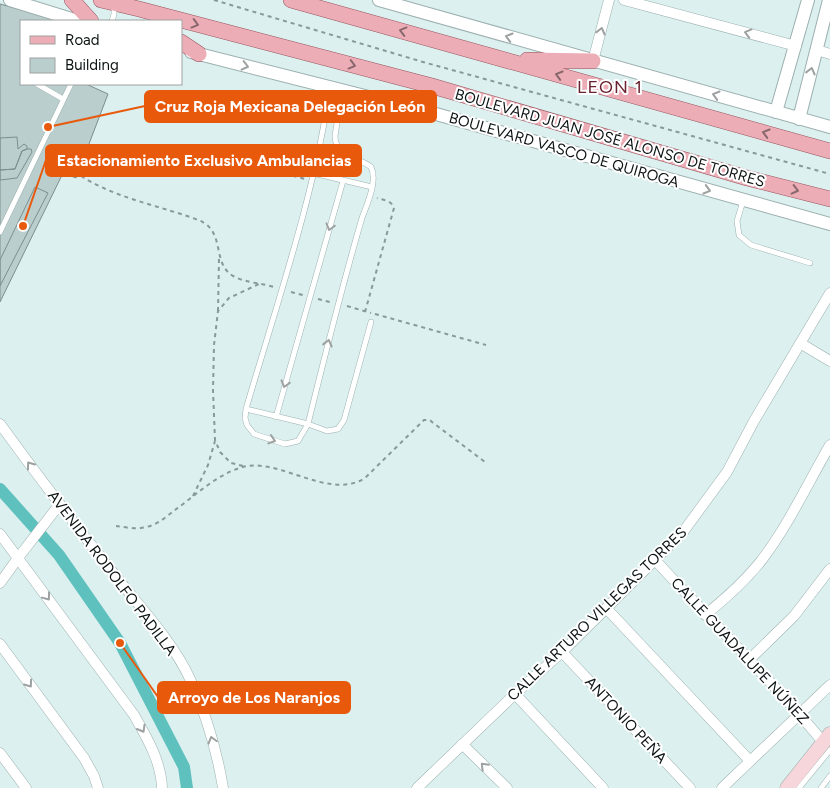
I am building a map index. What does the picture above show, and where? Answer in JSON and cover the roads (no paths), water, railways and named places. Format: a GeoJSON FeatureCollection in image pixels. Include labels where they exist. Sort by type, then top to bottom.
{"type":"FeatureCollection","features":[{"type":"Feature","properties":{"kind":"main road"},"geometry":{"type":"LineString","coordinates":[[72,0],[90,20]]}},
{"type":"Feature","properties":{"kind":"main road"},"geometry":{"type":"LineString","coordinates":[[292,0],[830,151]]}},
{"type":"Feature","properties":{"kind":"main road","name":"BOULEVARD JUAN JOSÉ ALONSO DE TORRES"},"geometry":{"type":"LineString","coordinates":[[110,1],[432,86],[747,178],[830,199]]}},
{"type":"Feature","properties":{"kind":"main road"},"geometry":{"type":"LineString","coordinates":[[139,8],[152,20]]}},
{"type":"Feature","properties":{"kind":"main road"},"geometry":{"type":"LineString","coordinates":[[182,43],[199,54]]}},
{"type":"Feature","properties":{"kind":"main road"},"geometry":{"type":"LineString","coordinates":[[506,60],[593,61]]}},
{"type":"Feature","properties":{"kind":"main road"},"geometry":{"type":"LineString","coordinates":[[788,788],[828,742]]}},
{"type":"Feature","properties":{"kind":"street"},"geometry":{"type":"LineString","coordinates":[[10,0],[75,20]]}},
{"type":"Feature","properties":{"kind":"street"},"geometry":{"type":"LineString","coordinates":[[379,0],[405,3],[593,61],[830,127]]}},
{"type":"Feature","properties":{"kind":"street"},"geometry":{"type":"LineString","coordinates":[[593,61],[609,0]]}},
{"type":"Feature","properties":{"kind":"street"},"geometry":{"type":"LineString","coordinates":[[624,0],[796,46]]}},
{"type":"Feature","properties":{"kind":"street"},"geometry":{"type":"LineString","coordinates":[[776,112],[808,0]]}},
{"type":"Feature","properties":{"kind":"street"},"geometry":{"type":"LineString","coordinates":[[799,119],[829,0]]}},
{"type":"Feature","properties":{"kind":"street","name":"BOULEVARD VASCO DE QUIROGA"},"geometry":{"type":"LineString","coordinates":[[182,50],[446,117],[830,224]]}},
{"type":"Feature","properties":{"kind":"street"},"geometry":{"type":"LineString","coordinates":[[817,50],[830,54]]}},
{"type":"Feature","properties":{"kind":"street","name":"CALLE ARTURO VILLEGAS TORRES"},"geometry":{"type":"LineString","coordinates":[[417,788],[607,609],[683,532],[727,472],[754,421],[830,293]]}},
{"type":"Feature","properties":{"kind":"street"},"geometry":{"type":"LineString","coordinates":[[800,343],[830,361]]}},
{"type":"Feature","properties":{"kind":"street","name":"AVENIDA RODOLFO PADILLA"},"geometry":{"type":"LineString","coordinates":[[0,424],[59,505],[160,633],[189,678],[201,706],[212,740],[222,788]]}},
{"type":"Feature","properties":{"kind":"street"},"geometry":{"type":"LineString","coordinates":[[705,615],[748,576],[774,542],[830,445]]}},
{"type":"Feature","properties":{"kind":"street"},"geometry":{"type":"LineString","coordinates":[[0,583],[59,505]]}},
{"type":"Feature","properties":{"kind":"street"},"geometry":{"type":"LineString","coordinates":[[0,534],[134,715],[151,744],[159,768],[162,788]]}},
{"type":"Feature","properties":{"kind":"street","name":"CALLE GUADALUPE NÚÑEZ"},"geometry":{"type":"LineString","coordinates":[[655,560],[705,615],[828,742]]}},
{"type":"Feature","properties":{"kind":"street"},"geometry":{"type":"LineString","coordinates":[[749,660],[794,616],[830,569]]}},
{"type":"Feature","properties":{"kind":"street"},"geometry":{"type":"LineString","coordinates":[[607,609],[750,761]]}},
{"type":"Feature","properties":{"kind":"street"},"geometry":{"type":"LineString","coordinates":[[0,644],[84,758],[98,788]]}},
{"type":"Feature","properties":{"kind":"street","name":"ANTONIO PEÑA"},"geometry":{"type":"LineString","coordinates":[[562,652],[690,788]]}},
{"type":"Feature","properties":{"kind":"street"},"geometry":{"type":"LineString","coordinates":[[722,788],[830,685]]}},
{"type":"Feature","properties":{"kind":"street"},"geometry":{"type":"LineString","coordinates":[[515,694],[603,788]]}},
{"type":"Feature","properties":{"kind":"street"},"geometry":{"type":"LineString","coordinates":[[462,744],[506,788]]}},
{"type":"Feature","properties":{"kind":"street"},"geometry":{"type":"LineString","coordinates":[[0,753],[26,788]]}},
{"type":"Feature","properties":{"kind":"lane"},"geometry":{"type":"LineString","coordinates":[[110,1],[114,14],[112,20]]}},
{"type":"Feature","properties":{"kind":"lane"},"geometry":{"type":"LineString","coordinates":[[0,232],[71,85]]}},
{"type":"Feature","properties":{"kind":"lane"},"geometry":{"type":"LineString","coordinates":[[43,86],[63,99]]}},
{"type":"Feature","properties":{"kind":"lane"},"geometry":{"type":"LineString","coordinates":[[336,89],[335,141],[338,148],[353,159],[371,167],[374,172],[372,187],[346,272],[308,424],[298,441],[285,444],[254,434],[250,430],[245,418],[246,409],[304,214],[336,89]]}},
{"type":"Feature","properties":{"kind":"lane"},"geometry":{"type":"LineString","coordinates":[[316,164],[329,160],[353,159]]}},
{"type":"Feature","properties":{"kind":"lane"},"geometry":{"type":"LineString","coordinates":[[313,173],[372,187]]}},
{"type":"Feature","properties":{"kind":"lane"},"geometry":{"type":"LineString","coordinates":[[276,418],[343,180]]}},
{"type":"Feature","properties":{"kind":"lane"},"geometry":{"type":"LineString","coordinates":[[743,200],[737,222],[739,235],[751,245],[810,263]]}},
{"type":"Feature","properties":{"kind":"lane"},"geometry":{"type":"LineString","coordinates":[[246,409],[276,418],[308,424],[327,431],[338,429],[344,420],[371,322]]}},
{"type":"Feature","properties":{"kind":"lane"},"geometry":{"type":"LineString","coordinates":[[799,788],[828,742]]}},
{"type":"Feature","properties":{"kind":"lane"},"geometry":{"type":"LineString","coordinates":[[821,788],[830,776]]}},
{"type":"Feature","properties":{"kind":"waterway"},"geometry":{"type":"LineString","coordinates":[[0,489],[59,555],[120,643],[184,767],[187,788]]}},
{"type":"Feature","properties":{"kind":"place","name":"Cruz Roja Mexicana Delegación León"},"geometry":{"type":"Point","coordinates":[48,127]}},
{"type":"Feature","properties":{"kind":"place","name":"Estacionamiento Exclusivo Ambulancias"},"geometry":{"type":"Point","coordinates":[23,226]}},
{"type":"Feature","properties":{"kind":"place","name":"Arroyo de Los Naranjos"},"geometry":{"type":"Point","coordinates":[120,643]}},
{"type":"Feature","properties":{"kind":"district","name":"LEON 1"},"geometry":{"type":"Point","coordinates":[610,87]}}]}
